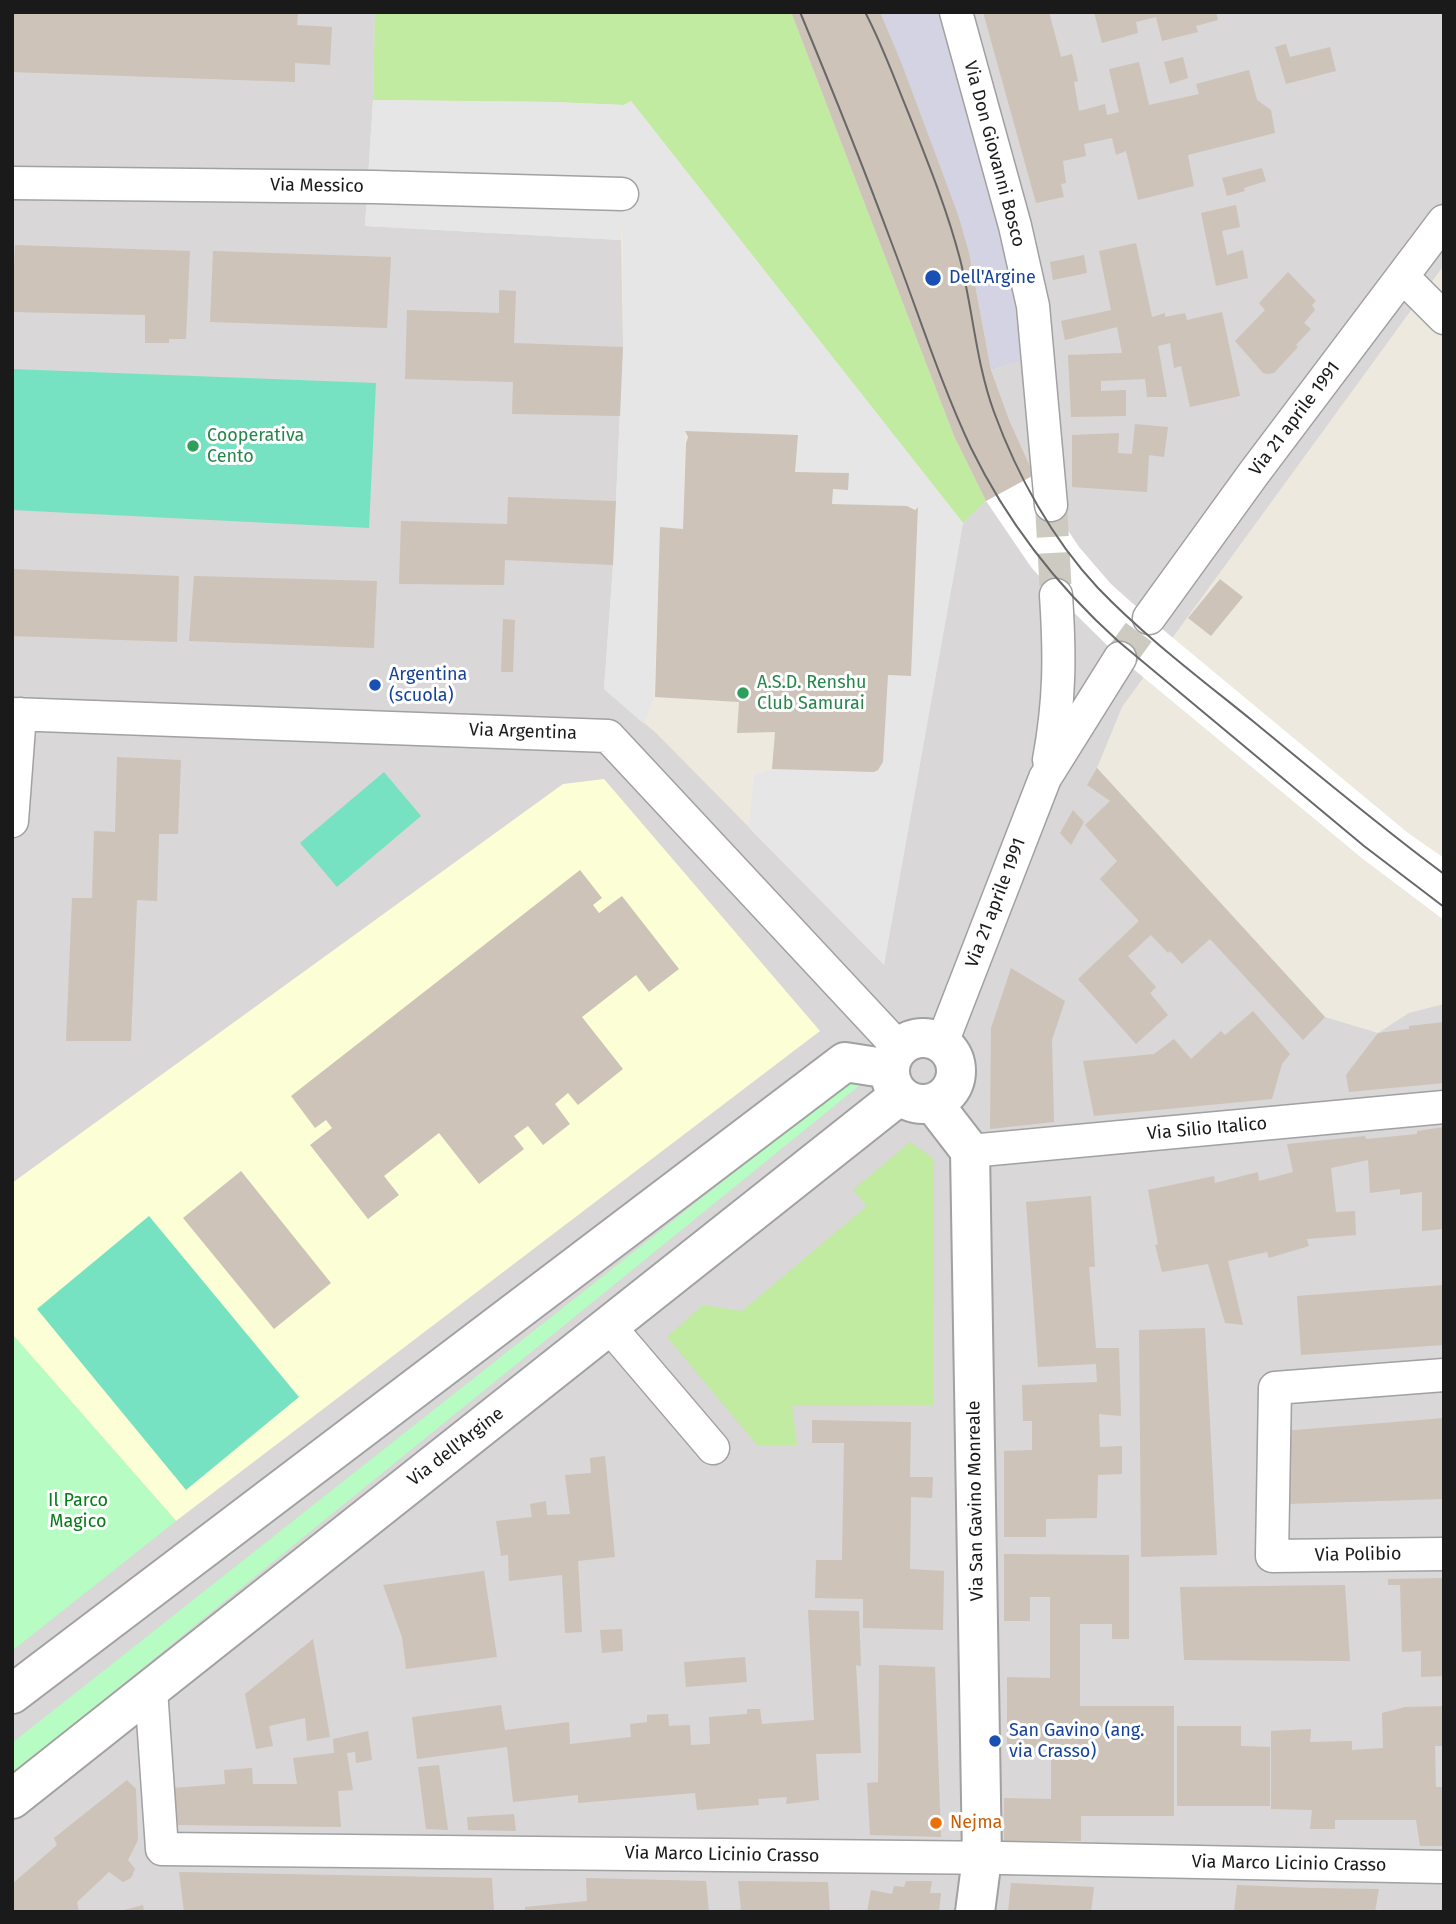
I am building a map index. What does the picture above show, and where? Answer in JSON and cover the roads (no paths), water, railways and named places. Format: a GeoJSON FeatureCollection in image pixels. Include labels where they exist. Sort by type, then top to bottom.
{"type":"FeatureCollection","features":[{"type":"Feature","properties":{"kind":"street","name":"Via Don Giovanni Bosco"},"geometry":{"type":"LineString","coordinates":[[956,12],[1009,202],[1033,306],[1051,505]]}},
{"type":"Feature","properties":{"kind":"street","name":"Via Messico"},"geometry":{"type":"LineString","coordinates":[[12,183],[374,187],[622,194]]}},
{"type":"Feature","properties":{"kind":"street","name":"Via 21 aprile 1991"},"geometry":{"type":"LineString","coordinates":[[1149,618],[1254,473],[1444,221]]}},
{"type":"Feature","properties":{"kind":"street"},"geometry":{"type":"LineString","coordinates":[[1403,277],[1444,318]]}},
{"type":"Feature","properties":{"kind":"street"},"geometry":{"type":"LineString","coordinates":[[1045,778],[1056,719],[1060,665],[1056,595]]}},
{"type":"Feature","properties":{"kind":"street","name":"Via 21 aprile 1991"},"geometry":{"type":"LineString","coordinates":[[942,1043],[1045,778],[1120,658]]}},
{"type":"Feature","properties":{"kind":"street"},"geometry":{"type":"LineString","coordinates":[[12,821],[16,714]]}},
{"type":"Feature","properties":{"kind":"street","name":"Via Argentina"},"geometry":{"type":"LineString","coordinates":[[16,714],[608,736],[905,1079]]}},
{"type":"Feature","properties":{"kind":"street"},"geometry":{"type":"LineString","coordinates":[[12,1694],[845,1062],[905,1079],[946,1096],[957,1075],[951,1053],[942,1043],[920,1038],[908,1041],[905,1079],[970,1151]]}},
{"type":"Feature","properties":{"kind":"street","name":"Via dell'Argine"},"geometry":{"type":"LineString","coordinates":[[12,1799],[609,1326],[905,1079]]}},
{"type":"Feature","properties":{"kind":"street","name":"Via Silio Italico"},"geometry":{"type":"LineString","coordinates":[[970,1151],[1444,1107]]}},
{"type":"Feature","properties":{"kind":"street","name":"Via San Gavino Monreale"},"geometry":{"type":"LineString","coordinates":[[970,1151],[982,1858],[975,1912]]}},
{"type":"Feature","properties":{"kind":"street"},"geometry":{"type":"LineString","coordinates":[[609,1326],[713,1448]]}},
{"type":"Feature","properties":{"kind":"street","name":"Via Polibio"},"geometry":{"type":"LineString","coordinates":[[1444,1376],[1275,1388],[1272,1556],[1444,1553]]}},
{"type":"Feature","properties":{"kind":"street","name":"Via Marco Licinio Crasso"},"geometry":{"type":"LineString","coordinates":[[151,1689],[162,1849],[982,1858],[1444,1867]]}},
{"type":"Feature","properties":{"kind":"tunnel"},"geometry":{"type":"LineString","coordinates":[[1051,505],[1056,595]]}},
{"type":"Feature","properties":{"kind":"tunnel"},"geometry":{"type":"LineString","coordinates":[[1120,658],[1149,618]]}},
{"type":"Feature","properties":{"kind":"tram line"},"geometry":{"type":"LineString","coordinates":[[800,12],[870,186],[960,423],[985,475],[1017,527],[1074,598],[1118,641],[1364,846],[1444,907]]}},
{"type":"Feature","properties":{"kind":"tram line"},"geometry":{"type":"LineString","coordinates":[[865,12],[893,74],[949,222],[960,259],[983,375],[994,412],[1013,459],[1051,527],[1098,588],[1154,641],[1444,874]]}},
{"type":"Feature","properties":{"kind":"place","name":"Dell'Argine"},"geometry":{"type":"Point","coordinates":[933,278]}},
{"type":"Feature","properties":{"kind":"place","name":"Cooperativa Cento"},"geometry":{"type":"Point","coordinates":[193,446]}},
{"type":"Feature","properties":{"kind":"place","name":"Argentina (scuola)"},"geometry":{"type":"Point","coordinates":[375,685]}},
{"type":"Feature","properties":{"kind":"place","name":"A.S.D. Renshu Club Samurai"},"geometry":{"type":"Point","coordinates":[743,693]}},
{"type":"Feature","properties":{"kind":"place","name":"San Gavino (ang. via Crasso)"},"geometry":{"type":"Point","coordinates":[995,1741]}},
{"type":"Feature","properties":{"kind":"place","name":"Nejma"},"geometry":{"type":"Point","coordinates":[936,1823]}},
{"type":"Feature","properties":{"kind":"park label","name":"Il Parco Magico"},"geometry":{"type":"Point","coordinates":[78,1511]}}]}
